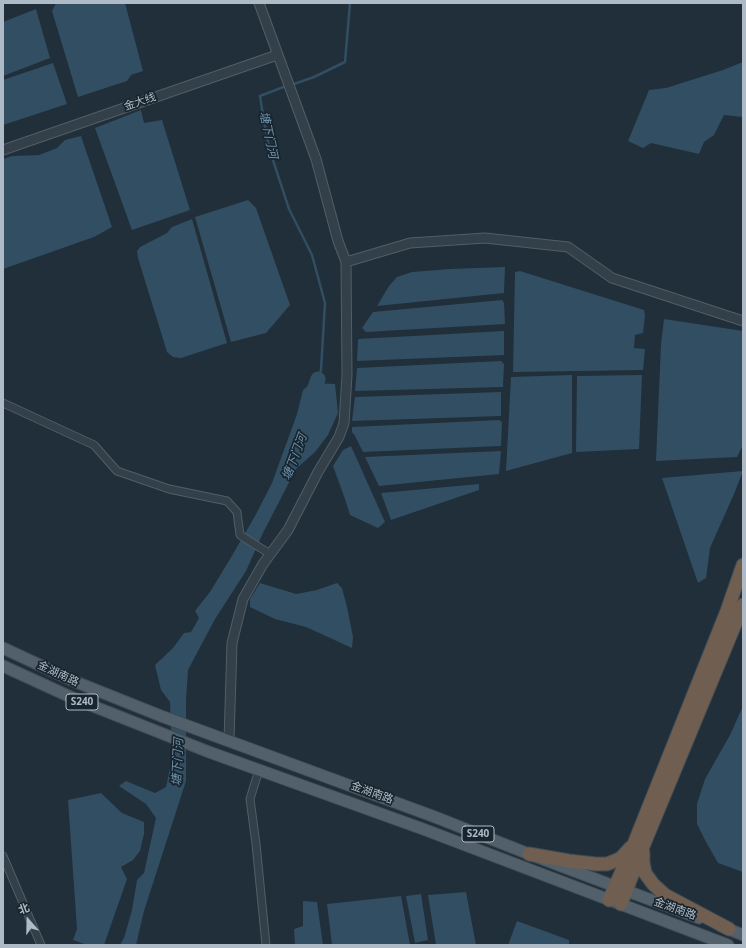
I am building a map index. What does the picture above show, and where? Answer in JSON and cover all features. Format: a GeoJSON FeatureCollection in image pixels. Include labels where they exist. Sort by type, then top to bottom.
{"type":"FeatureCollection","features":[{"type":"Feature","properties":{"kind":"highway"},"geometry":{"type":"LineString","coordinates":[[529,854],[584,863],[607,864],[621,858],[639,844],[743,565]]}},
{"type":"Feature","properties":{"kind":"highway"},"geometry":{"type":"LineString","coordinates":[[615,902],[743,605]]}},
{"type":"Feature","properties":{"kind":"highway"},"geometry":{"type":"LineString","coordinates":[[639,844],[643,855],[643,867],[645,873],[653,884],[665,895],[729,929]]}},
{"type":"Feature","properties":{"kind":"main road","name":"金湖南路"},"geometry":{"type":"LineString","coordinates":[[3,648],[76,682],[162,716],[435,816],[529,854],[743,935]]}},
{"type":"Feature","properties":{"kind":"main road","name":"金湖南路"},"geometry":{"type":"LineString","coordinates":[[3,666],[75,699],[209,752],[424,829],[728,945]]}},
{"type":"Feature","properties":{"kind":"street"},"geometry":{"type":"LineString","coordinates":[[229,740],[232,643],[243,599],[263,564],[288,530],[318,472],[339,437],[344,423],[347,375],[346,262],[338,240],[316,159],[259,3]]}},
{"type":"Feature","properties":{"kind":"street","name":"金大线"},"geometry":{"type":"LineString","coordinates":[[3,150],[277,55]]}},
{"type":"Feature","properties":{"kind":"street"},"geometry":{"type":"LineString","coordinates":[[346,262],[410,243],[485,238],[568,247],[612,278],[743,321]]}},
{"type":"Feature","properties":{"kind":"street"},"geometry":{"type":"LineString","coordinates":[[3,403],[94,445],[117,470],[169,489],[227,501],[236,512],[240,535],[270,554]]}},
{"type":"Feature","properties":{"kind":"street"},"geometry":{"type":"LineString","coordinates":[[259,770],[250,799],[266,945]]}},
{"type":"Feature","properties":{"kind":"street"},"geometry":{"type":"LineString","coordinates":[[3,856],[41,945]]}},
{"type":"Feature","properties":{"kind":"water"},"geometry":{"type":"Polygon","coordinates":[[[56,3],[125,3],[143,71],[131,75],[127,81],[78,97],[52,11],[56,3]]]}},
{"type":"Feature","properties":{"kind":"water"},"geometry":{"type":"Polygon","coordinates":[[[36,9],[50,58],[3,76],[3,22],[36,9]]]}},
{"type":"Feature","properties":{"kind":"water"},"geometry":{"type":"Polygon","coordinates":[[[743,62],[743,117],[724,115],[714,135],[704,142],[699,154],[651,143],[643,148],[628,141],[649,90],[666,88],[743,62]]]}},
{"type":"Feature","properties":{"kind":"water"},"geometry":{"type":"Polygon","coordinates":[[[53,63],[67,104],[3,125],[3,80],[53,63]]]}},
{"type":"Feature","properties":{"kind":"water"},"geometry":{"type":"Polygon","coordinates":[[[141,110],[144,123],[162,120],[190,210],[132,230],[95,128],[141,110]]]}},
{"type":"Feature","properties":{"kind":"water"},"geometry":{"type":"Polygon","coordinates":[[[81,136],[112,227],[94,237],[3,269],[3,159],[12,156],[39,155],[57,148],[65,140],[81,136]]]}},
{"type":"Feature","properties":{"kind":"water"},"geometry":{"type":"Polygon","coordinates":[[[248,200],[256,208],[290,305],[266,333],[231,342],[195,217],[248,200]]]}},
{"type":"Feature","properties":{"kind":"water"},"geometry":{"type":"Polygon","coordinates":[[[192,219],[227,343],[181,358],[173,357],[167,352],[137,251],[140,247],[167,233],[172,227],[192,219]]]}},
{"type":"Feature","properties":{"kind":"water"},"geometry":{"type":"Polygon","coordinates":[[[505,267],[504,293],[377,306],[389,286],[397,277],[412,272],[505,267]]]}},
{"type":"Feature","properties":{"kind":"water"},"geometry":{"type":"Polygon","coordinates":[[[520,271],[644,310],[645,315],[643,333],[635,335],[634,348],[645,349],[643,370],[513,372],[515,272],[520,271]]]}},
{"type":"Feature","properties":{"kind":"water"},"geometry":{"type":"Polygon","coordinates":[[[502,300],[504,303],[505,324],[366,332],[362,328],[373,312],[502,300]]]}},
{"type":"Feature","properties":{"kind":"water"},"geometry":{"type":"Polygon","coordinates":[[[664,319],[743,331],[743,445],[737,457],[656,461],[661,344],[664,319]]]}},
{"type":"Feature","properties":{"kind":"water"},"geometry":{"type":"Polygon","coordinates":[[[504,331],[504,355],[357,361],[358,339],[504,331]]]}},
{"type":"Feature","properties":{"kind":"water"},"geometry":{"type":"Polygon","coordinates":[[[501,361],[504,364],[503,387],[355,391],[357,368],[501,361]]]}},
{"type":"Feature","properties":{"kind":"water"},"geometry":{"type":"Polygon","coordinates":[[[572,375],[572,453],[506,471],[511,377],[572,375]]]}},
{"type":"Feature","properties":{"kind":"water"},"geometry":{"type":"Polygon","coordinates":[[[642,375],[639,449],[576,452],[577,376],[642,375]]]}},
{"type":"Feature","properties":{"kind":"water"},"geometry":{"type":"Polygon","coordinates":[[[311,383],[335,384],[338,413],[328,435],[315,452],[296,469],[263,533],[246,571],[215,619],[188,670],[186,700],[186,781],[144,911],[136,945],[120,945],[124,938],[132,910],[137,880],[144,873],[156,818],[146,804],[119,786],[126,781],[155,793],[166,787],[172,759],[170,702],[161,690],[155,665],[173,648],[184,633],[191,632],[199,618],[195,611],[210,592],[230,559],[272,483],[297,414],[303,390],[311,383]]]}},
{"type":"Feature","properties":{"kind":"water"},"geometry":{"type":"Polygon","coordinates":[[[501,392],[501,416],[352,421],[355,397],[501,392]]]}},
{"type":"Feature","properties":{"kind":"water"},"geometry":{"type":"Polygon","coordinates":[[[499,420],[502,422],[501,446],[363,452],[352,432],[352,427],[499,420]]]}},
{"type":"Feature","properties":{"kind":"water"},"geometry":{"type":"Polygon","coordinates":[[[351,446],[385,522],[378,528],[350,515],[333,466],[343,450],[351,446]]]}},
{"type":"Feature","properties":{"kind":"water"},"geometry":{"type":"Polygon","coordinates":[[[501,451],[499,474],[379,486],[365,457],[501,451]]]}},
{"type":"Feature","properties":{"kind":"water"},"geometry":{"type":"Polygon","coordinates":[[[743,471],[710,548],[706,578],[698,583],[662,478],[743,471]]]}},
{"type":"Feature","properties":{"kind":"water"},"geometry":{"type":"Polygon","coordinates":[[[479,484],[479,490],[391,520],[381,493],[479,484]]]}},
{"type":"Feature","properties":{"kind":"water"},"geometry":{"type":"Polygon","coordinates":[[[260,583],[296,594],[317,590],[337,583],[342,588],[347,607],[353,637],[352,648],[306,627],[275,619],[250,607],[250,599],[260,583]]]}},
{"type":"Feature","properties":{"kind":"water"},"geometry":{"type":"Polygon","coordinates":[[[743,706],[743,872],[718,863],[697,824],[697,804],[705,779],[730,735],[743,706]]]}},
{"type":"Feature","properties":{"kind":"water"},"geometry":{"type":"Polygon","coordinates":[[[101,793],[122,813],[144,822],[144,834],[140,851],[133,860],[121,867],[127,879],[104,945],[87,945],[73,940],[77,929],[68,800],[101,793]]]}},
{"type":"Feature","properties":{"kind":"water"},"geometry":{"type":"Polygon","coordinates":[[[466,892],[476,945],[436,945],[428,895],[466,892]]]}},
{"type":"Feature","properties":{"kind":"water"},"geometry":{"type":"Polygon","coordinates":[[[421,894],[428,940],[415,943],[406,896],[421,894]]]}},
{"type":"Feature","properties":{"kind":"water"},"geometry":{"type":"Polygon","coordinates":[[[401,896],[410,945],[332,945],[327,904],[401,896]]]}},
{"type":"Feature","properties":{"kind":"water"},"geometry":{"type":"Polygon","coordinates":[[[303,901],[317,902],[323,945],[295,945],[294,929],[303,926],[303,901]]]}},
{"type":"Feature","properties":{"kind":"water"},"geometry":{"type":"Polygon","coordinates":[[[517,921],[569,940],[569,945],[508,945],[517,921]]]}},
{"type":"Feature","properties":{"kind":"waterway","name":"塘下门河"},"geometry":{"type":"LineString","coordinates":[[291,85],[314,77],[345,62],[350,3]]}},
{"type":"Feature","properties":{"kind":"waterway","name":"塘下门河"},"geometry":{"type":"LineString","coordinates":[[286,86],[260,96],[269,148],[289,209],[312,255],[325,303],[321,370],[318,379]]}},
{"type":"Feature","properties":{"kind":"waterway","name":"塘下门河"},"geometry":{"type":"LineString","coordinates":[[310,402],[318,379]]}}]}
